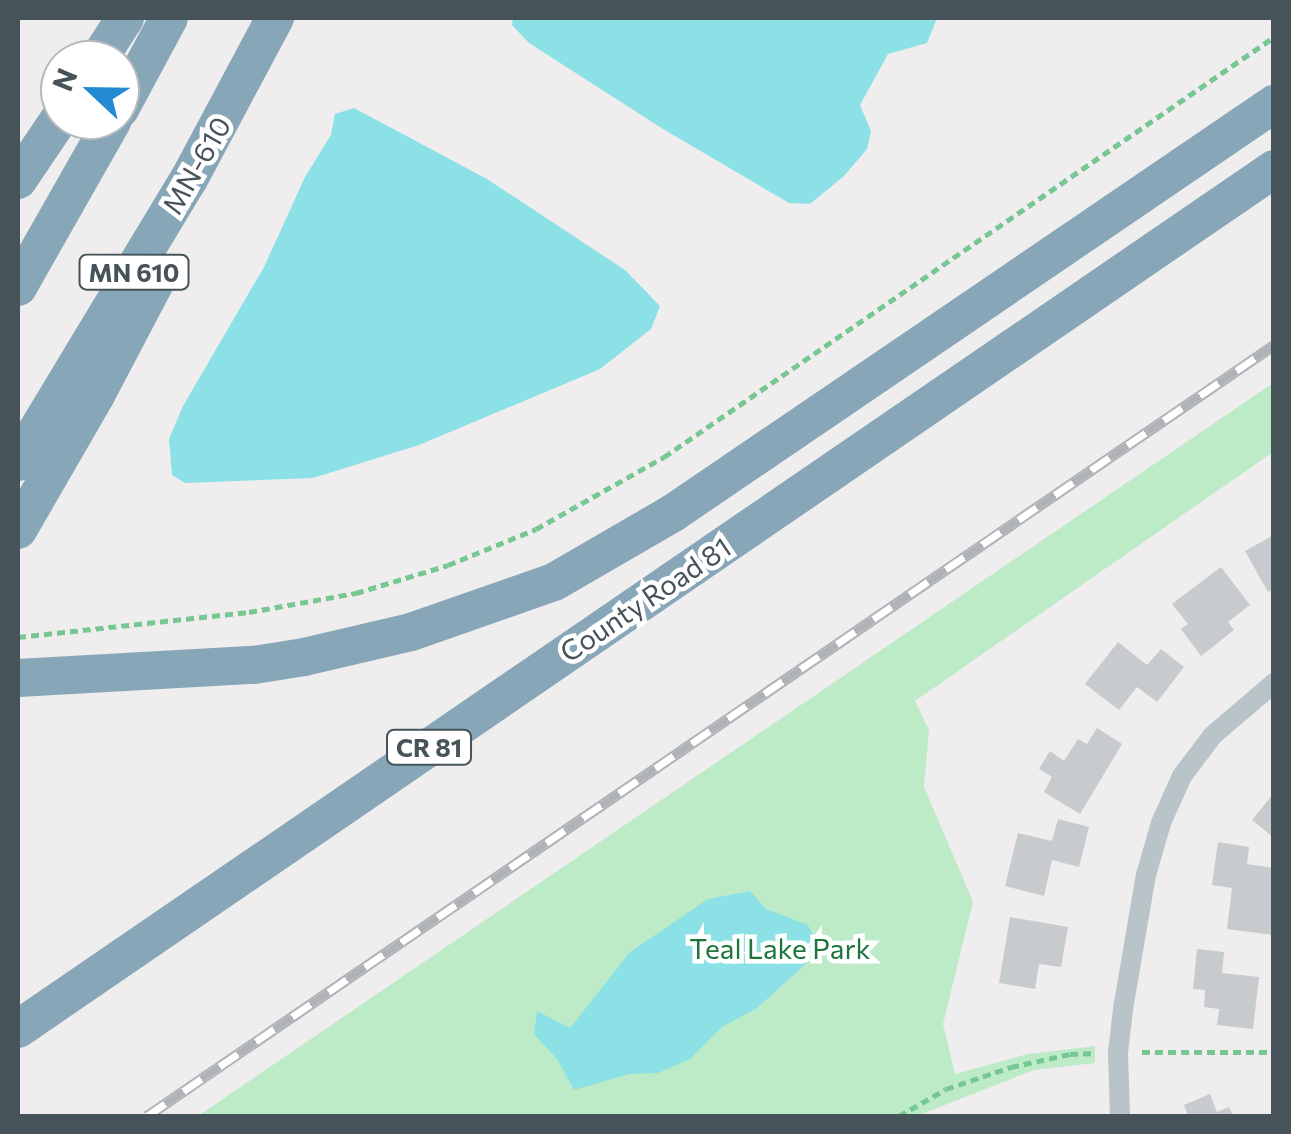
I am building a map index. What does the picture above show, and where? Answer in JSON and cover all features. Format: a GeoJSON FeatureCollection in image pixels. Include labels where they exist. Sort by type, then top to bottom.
{"type":"FeatureCollection","features":[{"type":"Feature","properties":{"kind":"highway"},"geometry":{"type":"LineString","coordinates":[[111,40],[125,18]]}},
{"type":"Feature","properties":{"kind":"highway"},"geometry":{"type":"LineString","coordinates":[[140,71],[169,18]]}},
{"type":"Feature","properties":{"kind":"highway","name":"MN-610"},"geometry":{"type":"LineString","coordinates":[[18,462],[244,78],[275,18]]}},
{"type":"Feature","properties":{"kind":"highway"},"geometry":{"type":"LineString","coordinates":[[18,530],[96,395],[202,192],[244,78]]}},
{"type":"Feature","properties":{"kind":"highway","name":"County Road 81"},"geometry":{"type":"LineString","coordinates":[[18,678],[254,665],[304,657],[411,632],[554,582],[673,513],[1274,104]]}},
{"type":"Feature","properties":{"kind":"highway"},"geometry":{"type":"LineString","coordinates":[[18,180],[45,140]]}},
{"type":"Feature","properties":{"kind":"highway","name":"MN 610"},"geometry":{"type":"LineString","coordinates":[[18,286],[102,140]]}},
{"type":"Feature","properties":{"kind":"highway","name":"County Road 81"},"geometry":{"type":"LineString","coordinates":[[18,1029],[1274,170]]}},
{"type":"Feature","properties":{"kind":"street"},"geometry":{"type":"LineString","coordinates":[[1120,1116],[1118,1053],[1122,1009],[1146,875],[1161,822],[1182,776],[1213,735],[1274,683]]}},
{"type":"Feature","properties":{"kind":"path"},"geometry":{"type":"LineString","coordinates":[[22,637],[249,612],[356,593],[448,565],[536,529],[664,457],[1274,37]]}},
{"type":"Feature","properties":{"kind":"path"},"geometry":{"type":"LineString","coordinates":[[1136,1052],[1274,1052]]}},
{"type":"Feature","properties":{"kind":"path"},"geometry":{"type":"LineString","coordinates":[[899,1116],[946,1089],[1011,1068],[1070,1054],[1095,1053]]}},
{"type":"Feature","properties":{"kind":"green space","name":"Teal Lake Park"},"geometry":{"type":"Polygon","coordinates":[[[1273,383],[1273,452],[915,701],[929,730],[924,787],[973,902],[943,1024],[955,1074],[1028,1054],[1095,1046],[1095,1063],[1034,1070],[917,1116],[198,1116],[1273,383]]]}},
{"type":"Feature","properties":{"kind":"water"},"geometry":{"type":"Polygon","coordinates":[[[513,18],[937,18],[927,43],[888,54],[860,105],[871,131],[867,149],[844,176],[810,204],[789,203],[663,129],[529,43],[512,25],[513,18]]]}},
{"type":"Feature","properties":{"kind":"water"},"geometry":{"type":"Polygon","coordinates":[[[354,108],[487,179],[625,270],[660,306],[651,329],[600,369],[419,445],[313,478],[185,483],[172,475],[169,439],[183,406],[264,267],[305,177],[331,135],[335,114],[354,108]]]}},
{"type":"Feature","properties":{"kind":"water"},"geometry":{"type":"Polygon","coordinates":[[[750,891],[766,909],[808,925],[814,937],[808,962],[757,1008],[722,1027],[690,1059],[658,1073],[629,1074],[574,1090],[557,1059],[534,1034],[537,1011],[570,1028],[630,952],[708,899],[750,891]]]}},
{"type":"Feature","properties":{"kind":"building"},"geometry":{"type":"Polygon","coordinates":[[[1274,535],[1274,589],[1268,592],[1245,551],[1274,535]]]}},
{"type":"Feature","properties":{"kind":"building"},"geometry":{"type":"Polygon","coordinates":[[[1221,567],[1250,605],[1228,622],[1234,630],[1201,656],[1181,629],[1188,624],[1172,604],[1221,567]]]}},
{"type":"Feature","properties":{"kind":"building"},"geometry":{"type":"Polygon","coordinates":[[[1118,642],[1147,665],[1161,649],[1184,667],[1157,702],[1137,687],[1119,710],[1085,684],[1118,642]]]}},
{"type":"Feature","properties":{"kind":"building"},"geometry":{"type":"Polygon","coordinates":[[[1097,728],[1122,744],[1080,814],[1044,792],[1052,777],[1039,769],[1050,751],[1064,761],[1078,739],[1087,744],[1097,728]]]}},
{"type":"Feature","properties":{"kind":"building"},"geometry":{"type":"Polygon","coordinates":[[[1274,793],[1274,838],[1252,820],[1274,793]]]}},
{"type":"Feature","properties":{"kind":"building"},"geometry":{"type":"Polygon","coordinates":[[[1058,819],[1089,827],[1079,867],[1052,860],[1044,896],[1005,886],[1018,833],[1052,841],[1058,819]]]}},
{"type":"Feature","properties":{"kind":"building"},"geometry":{"type":"Polygon","coordinates":[[[1218,842],[1249,847],[1247,864],[1274,868],[1273,935],[1227,929],[1232,888],[1212,885],[1218,842]]]}},
{"type":"Feature","properties":{"kind":"building"},"geometry":{"type":"Polygon","coordinates":[[[1010,917],[1068,927],[1061,967],[1039,964],[1035,989],[999,983],[1010,917]]]}},
{"type":"Feature","properties":{"kind":"building"},"geometry":{"type":"Polygon","coordinates":[[[1197,949],[1224,952],[1222,973],[1259,977],[1253,1029],[1217,1025],[1219,1009],[1204,1007],[1205,990],[1193,989],[1197,949]]]}},
{"type":"Feature","properties":{"kind":"building"},"geometry":{"type":"Polygon","coordinates":[[[1210,1094],[1217,1112],[1229,1107],[1233,1116],[1188,1116],[1184,1105],[1210,1094]]]}},
{"type":"Feature","properties":{"kind":"railway"},"geometry":{"type":"LineString","coordinates":[[147,1116],[1274,345]]}}]}
